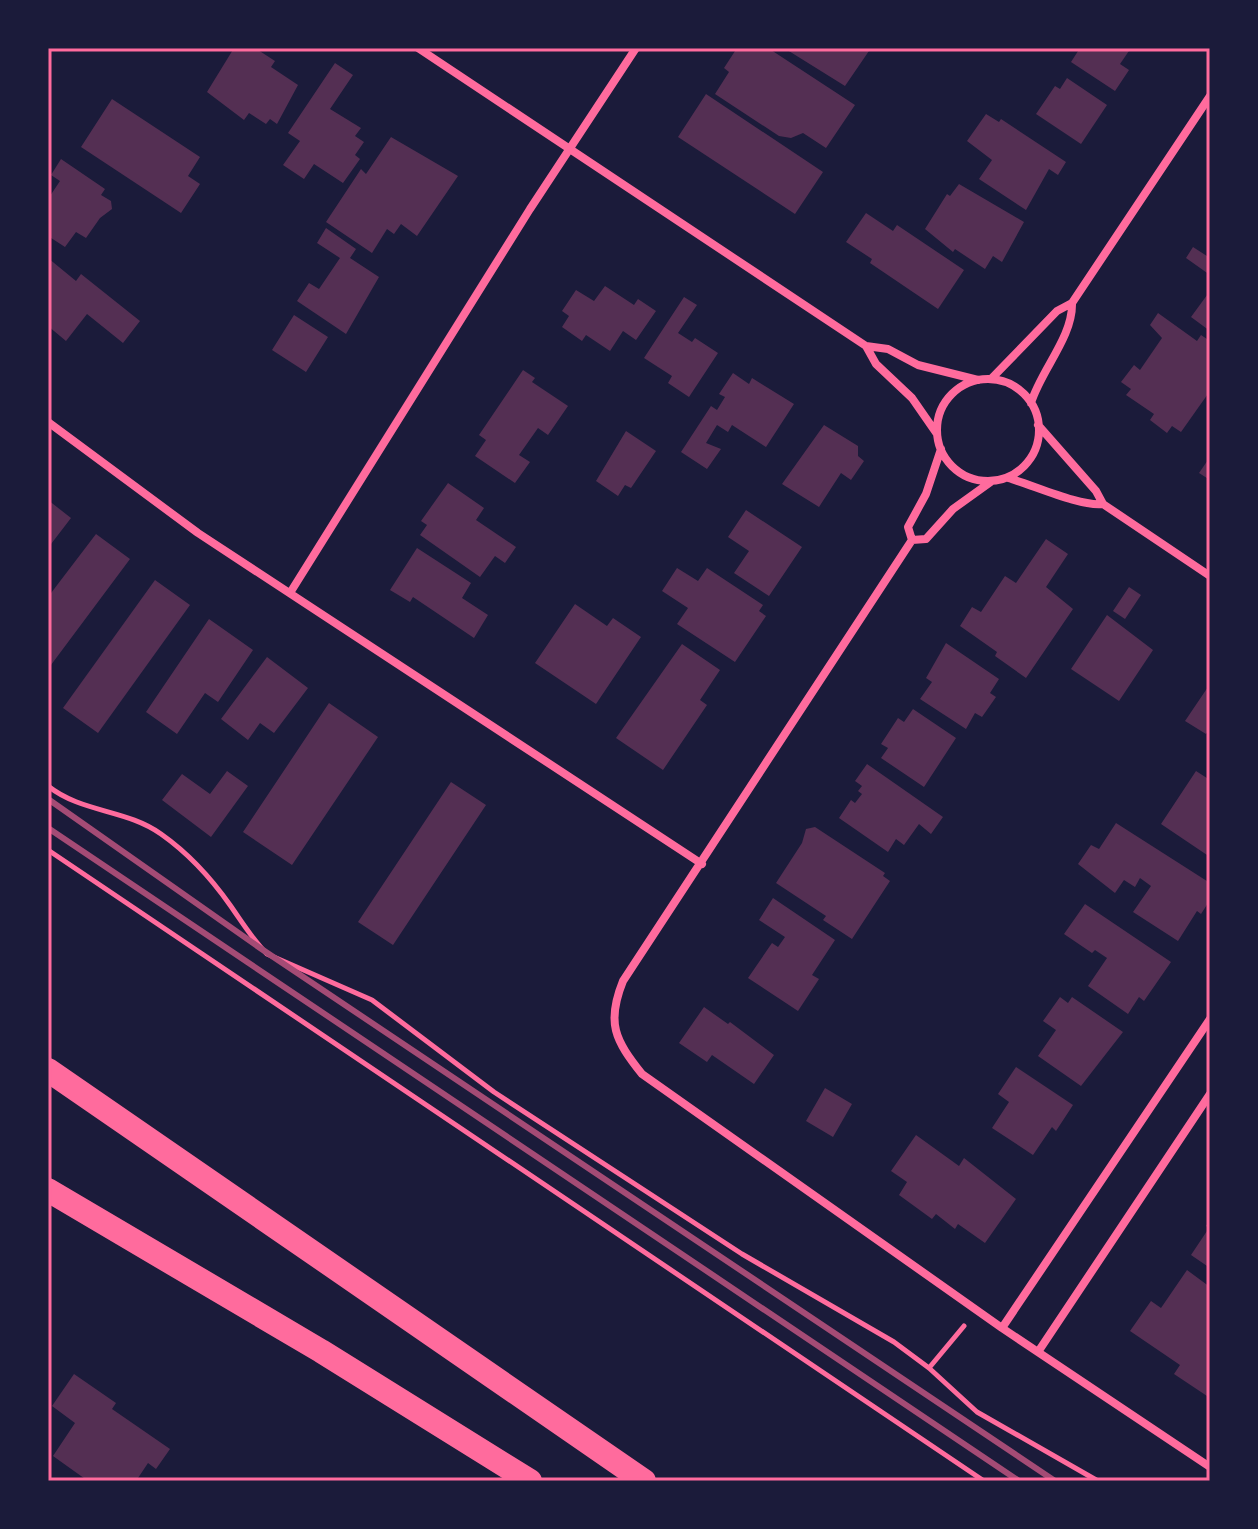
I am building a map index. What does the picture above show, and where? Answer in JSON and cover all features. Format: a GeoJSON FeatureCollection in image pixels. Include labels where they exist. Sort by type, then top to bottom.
{"type":"FeatureCollection","features":[{"type":"Feature","properties":{"kind":"highway"},"geometry":{"type":"LineString","coordinates":[[48,1070],[644,1481]]}},
{"type":"Feature","properties":{"kind":"highway"},"geometry":{"type":"LineString","coordinates":[[48,1190],[321,1351],[530,1481]]}},
{"type":"Feature","properties":{"kind":"street"},"geometry":{"type":"LineString","coordinates":[[418,48],[866,346],[888,349],[918,365],[978,380],[991,379],[1013,387],[1031,403],[1038,425],[1096,491],[1103,504],[1210,576]]}},
{"type":"Feature","properties":{"kind":"street"},"geometry":{"type":"LineString","coordinates":[[290,593],[569,149],[636,48]]}},
{"type":"Feature","properties":{"kind":"street"},"geometry":{"type":"LineString","coordinates":[[991,379],[1057,311],[1072,303],[1210,96]]}},
{"type":"Feature","properties":{"kind":"street"},"geometry":{"type":"LineString","coordinates":[[1031,403],[1038,381],[1072,320],[1072,303]]}},
{"type":"Feature","properties":{"kind":"street"},"geometry":{"type":"LineString","coordinates":[[866,346],[876,364],[912,398],[937,434],[941,449],[961,474],[976,480],[1008,478],[1050,490],[1087,506],[1103,504]]}},
{"type":"Feature","properties":{"kind":"street"},"geometry":{"type":"LineString","coordinates":[[937,434],[944,406],[952,394],[978,380]]}},
{"type":"Feature","properties":{"kind":"street"},"geometry":{"type":"LineString","coordinates":[[48,422],[163,508],[702,864]]}},
{"type":"Feature","properties":{"kind":"street"},"geometry":{"type":"LineString","coordinates":[[1008,478],[1028,462],[1035,450],[1038,425]]}},
{"type":"Feature","properties":{"kind":"street"},"geometry":{"type":"LineString","coordinates":[[912,540],[908,527],[926,494],[941,449]]}},
{"type":"Feature","properties":{"kind":"street"},"geometry":{"type":"LineString","coordinates":[[912,540],[926,539],[953,509],[992,481]]}},
{"type":"Feature","properties":{"kind":"street"},"geometry":{"type":"LineString","coordinates":[[912,540],[623,981],[613,1006],[614,1028],[625,1052],[642,1074],[1002,1328],[1210,1467]]}},
{"type":"Feature","properties":{"kind":"street"},"geometry":{"type":"LineString","coordinates":[[1002,1328],[1210,1019]]}},
{"type":"Feature","properties":{"kind":"street"},"geometry":{"type":"LineString","coordinates":[[1038,1352],[1210,1094]]}},
{"type":"Feature","properties":{"kind":"path"},"geometry":{"type":"LineString","coordinates":[[48,786],[73,802],[128,817],[161,834],[214,884],[253,941],[267,954],[372,1000],[494,1092],[742,1254],[894,1342],[929,1368],[977,1412],[1098,1481]]}},
{"type":"Feature","properties":{"kind":"path"},"geometry":{"type":"LineString","coordinates":[[48,850],[984,1481]]}},
{"type":"Feature","properties":{"kind":"path"},"geometry":{"type":"LineString","coordinates":[[929,1368],[968,1322]]}},
{"type":"Feature","properties":{"kind":"building"},"geometry":{"type":"Polygon","coordinates":[[[234,48],[255,48],[275,61],[271,67],[298,85],[277,124],[270,119],[266,124],[249,113],[244,120],[207,92],[234,48]]]}},
{"type":"Feature","properties":{"kind":"building"},"geometry":{"type":"Polygon","coordinates":[[[737,48],[768,48],[855,105],[826,148],[803,133],[791,138],[779,136],[715,94],[729,72],[724,68],[737,48]]]}},
{"type":"Feature","properties":{"kind":"building"},"geometry":{"type":"Polygon","coordinates":[[[784,48],[871,48],[845,86],[784,48]]]}},
{"type":"Feature","properties":{"kind":"building"},"geometry":{"type":"Polygon","coordinates":[[[1080,48],[1131,48],[1120,64],[1129,70],[1115,91],[1071,62],[1080,48]]]}},
{"type":"Feature","properties":{"kind":"building"},"geometry":{"type":"Polygon","coordinates":[[[335,63],[353,75],[330,109],[361,128],[355,136],[364,142],[355,155],[360,159],[343,183],[314,164],[304,179],[283,165],[300,141],[288,133],[335,63]]]}},
{"type":"Feature","properties":{"kind":"building"},"geometry":{"type":"Polygon","coordinates":[[[1067,78],[1107,105],[1081,144],[1036,114],[1055,86],[1060,89],[1067,78]]]}},
{"type":"Feature","properties":{"kind":"building"},"geometry":{"type":"Polygon","coordinates":[[[706,94],[823,172],[795,214],[678,137],[706,94]]]}},
{"type":"Feature","properties":{"kind":"building"},"geometry":{"type":"Polygon","coordinates":[[[112,99],[200,157],[188,176],[200,184],[181,213],[81,147],[112,99]]]}},
{"type":"Feature","properties":{"kind":"building"},"geometry":{"type":"Polygon","coordinates":[[[986,114],[999,122],[1001,119],[1066,162],[1058,175],[1049,169],[1026,210],[979,179],[992,160],[967,141],[986,114]]]}},
{"type":"Feature","properties":{"kind":"building"},"geometry":{"type":"Polygon","coordinates":[[[391,137],[458,176],[417,236],[401,224],[394,234],[387,229],[372,253],[326,222],[361,169],[366,174],[391,137]]]}},
{"type":"Feature","properties":{"kind":"building"},"geometry":{"type":"Polygon","coordinates":[[[61,159],[105,189],[101,195],[111,201],[112,209],[100,218],[86,238],[76,232],[65,247],[48,236],[48,199],[60,181],[51,175],[61,159]]]}},
{"type":"Feature","properties":{"kind":"building"},"geometry":{"type":"Polygon","coordinates":[[[959,184],[1024,222],[1002,262],[993,256],[985,269],[955,249],[953,252],[925,229],[947,194],[950,196],[959,184]]]}},
{"type":"Feature","properties":{"kind":"building"},"geometry":{"type":"Polygon","coordinates":[[[866,213],[893,231],[897,225],[964,270],[938,309],[870,263],[872,259],[846,242],[866,213]]]}},
{"type":"Feature","properties":{"kind":"building"},"geometry":{"type":"Polygon","coordinates":[[[326,228],[356,249],[350,258],[379,277],[346,334],[297,301],[309,283],[319,289],[340,258],[317,243],[326,228]]]}},
{"type":"Feature","properties":{"kind":"building"},"geometry":{"type":"Polygon","coordinates":[[[1193,247],[1210,258],[1210,275],[1186,258],[1193,247]]]}},
{"type":"Feature","properties":{"kind":"building"},"geometry":{"type":"Polygon","coordinates":[[[48,258],[76,281],[81,274],[140,321],[123,343],[87,314],[66,341],[48,326],[48,258]]]}},
{"type":"Feature","properties":{"kind":"building"},"geometry":{"type":"Polygon","coordinates":[[[605,286],[634,305],[638,299],[656,311],[636,340],[623,331],[610,351],[586,335],[582,341],[562,327],[569,316],[562,311],[576,290],[594,301],[605,286]]]}},
{"type":"Feature","properties":{"kind":"building"},"geometry":{"type":"Polygon","coordinates":[[[1210,291],[1210,331],[1191,317],[1210,291]]]}},
{"type":"Feature","properties":{"kind":"building"},"geometry":{"type":"Polygon","coordinates":[[[684,297],[697,305],[678,333],[692,342],[695,338],[718,353],[689,397],[668,383],[672,376],[644,358],[684,297]]]}},
{"type":"Feature","properties":{"kind":"building"},"geometry":{"type":"Polygon","coordinates":[[[1158,313],[1197,341],[1201,335],[1210,341],[1210,391],[1181,432],[1172,426],[1167,433],[1150,420],[1154,414],[1126,395],[1131,389],[1121,382],[1134,365],[1140,370],[1162,338],[1150,325],[1158,313]]]}},
{"type":"Feature","properties":{"kind":"building"},"geometry":{"type":"Polygon","coordinates":[[[294,315],[328,337],[306,372],[272,350],[294,315]]]}},
{"type":"Feature","properties":{"kind":"building"},"geometry":{"type":"Polygon","coordinates":[[[523,370],[535,378],[532,382],[568,406],[548,435],[538,428],[519,455],[530,462],[515,483],[475,456],[486,440],[479,435],[523,370]]]}},
{"type":"Feature","properties":{"kind":"building"},"geometry":{"type":"Polygon","coordinates":[[[733,373],[749,384],[752,378],[794,404],[766,447],[732,425],[728,432],[717,425],[706,443],[721,449],[707,469],[681,452],[711,406],[717,410],[725,397],[719,394],[733,373]]]}},
{"type":"Feature","properties":{"kind":"building"},"geometry":{"type":"Polygon","coordinates":[[[824,425],[858,446],[858,456],[864,461],[851,480],[841,473],[819,507],[782,484],[824,425]]]}},
{"type":"Feature","properties":{"kind":"building"},"geometry":{"type":"Polygon","coordinates":[[[626,431],[656,451],[631,488],[625,485],[618,496],[596,481],[626,431]]]}},
{"type":"Feature","properties":{"kind":"building"},"geometry":{"type":"Polygon","coordinates":[[[1210,457],[1210,480],[1199,473],[1210,457]]]}},
{"type":"Feature","properties":{"kind":"building"},"geometry":{"type":"Polygon","coordinates":[[[448,483],[484,508],[476,520],[516,547],[505,563],[495,556],[480,577],[420,535],[427,525],[421,521],[448,483]]]}},
{"type":"Feature","properties":{"kind":"building"},"geometry":{"type":"Polygon","coordinates":[[[48,500],[71,518],[48,548],[48,500]]]}},
{"type":"Feature","properties":{"kind":"building"},"geometry":{"type":"Polygon","coordinates":[[[746,510],[802,547],[769,596],[734,573],[749,551],[728,537],[746,510]]]}},
{"type":"Feature","properties":{"kind":"building"},"geometry":{"type":"Polygon","coordinates":[[[96,534],[130,559],[48,669],[48,597],[96,534]]]}},
{"type":"Feature","properties":{"kind":"building"},"geometry":{"type":"Polygon","coordinates":[[[1046,539],[1068,554],[1046,587],[1073,609],[1026,678],[995,656],[997,652],[960,626],[972,607],[981,612],[1005,576],[1016,583],[1046,539]]]}},
{"type":"Feature","properties":{"kind":"building"},"geometry":{"type":"Polygon","coordinates":[[[417,548],[471,583],[462,598],[488,615],[474,638],[413,597],[410,602],[390,590],[417,548]]]}},
{"type":"Feature","properties":{"kind":"building"},"geometry":{"type":"Polygon","coordinates":[[[677,568],[698,581],[707,568],[763,605],[759,611],[766,616],[735,662],[677,624],[688,608],[662,591],[677,568]]]}},
{"type":"Feature","properties":{"kind":"building"},"geometry":{"type":"Polygon","coordinates":[[[155,580],[190,605],[98,733],[63,708],[155,580]]]}},
{"type":"Feature","properties":{"kind":"building"},"geometry":{"type":"Polygon","coordinates":[[[1129,587],[1141,595],[1125,619],[1113,611],[1129,587]]]}},
{"type":"Feature","properties":{"kind":"building"},"geometry":{"type":"Polygon","coordinates":[[[575,604],[607,626],[613,618],[641,637],[596,704],[535,663],[575,604]]]}},
{"type":"Feature","properties":{"kind":"building"},"geometry":{"type":"Polygon","coordinates":[[[1107,615],[1153,650],[1119,701],[1071,669],[1107,615]]]}},
{"type":"Feature","properties":{"kind":"building"},"geometry":{"type":"Polygon","coordinates":[[[209,619],[253,650],[218,702],[205,693],[177,734],[146,712],[209,619]]]}},
{"type":"Feature","properties":{"kind":"building"},"geometry":{"type":"Polygon","coordinates":[[[946,643],[999,679],[990,693],[996,697],[982,717],[975,713],[966,729],[920,699],[932,682],[926,678],[946,643]]]}},
{"type":"Feature","properties":{"kind":"building"},"geometry":{"type":"Polygon","coordinates":[[[682,644],[720,670],[700,700],[707,705],[663,770],[616,738],[682,644]]]}},
{"type":"Feature","properties":{"kind":"building"},"geometry":{"type":"Polygon","coordinates":[[[267,657],[308,688],[274,733],[260,723],[248,740],[221,719],[267,657]]]}},
{"type":"Feature","properties":{"kind":"building"},"geometry":{"type":"Polygon","coordinates":[[[1210,684],[1210,728],[1206,734],[1185,721],[1210,684]]]}},
{"type":"Feature","properties":{"kind":"building"},"geometry":{"type":"Polygon","coordinates":[[[329,703],[378,737],[292,865],[243,832],[329,703]]]}},
{"type":"Feature","properties":{"kind":"building"},"geometry":{"type":"Polygon","coordinates":[[[913,709],[956,738],[924,787],[881,758],[888,748],[881,744],[898,718],[904,722],[913,709]]]}},
{"type":"Feature","properties":{"kind":"building"},"geometry":{"type":"Polygon","coordinates":[[[867,764],[943,817],[931,834],[919,824],[904,845],[896,839],[888,852],[839,818],[851,800],[855,803],[862,794],[858,791],[862,786],[855,781],[867,764]]]}},
{"type":"Feature","properties":{"kind":"building"},"geometry":{"type":"Polygon","coordinates":[[[227,771],[248,786],[211,837],[162,800],[182,774],[210,794],[227,771]]]}},
{"type":"Feature","properties":{"kind":"building"},"geometry":{"type":"Polygon","coordinates":[[[1196,771],[1210,780],[1210,857],[1161,824],[1196,771]]]}},
{"type":"Feature","properties":{"kind":"building"},"geometry":{"type":"Polygon","coordinates":[[[451,782],[486,805],[393,945],[358,922],[451,782]]]}},
{"type":"Feature","properties":{"kind":"building"},"geometry":{"type":"Polygon","coordinates":[[[1116,823],[1210,883],[1210,900],[1201,914],[1197,911],[1178,941],[1133,912],[1151,886],[1140,878],[1135,887],[1124,880],[1115,893],[1078,864],[1091,845],[1099,849],[1116,823]]]}},
{"type":"Feature","properties":{"kind":"building"},"geometry":{"type":"Polygon","coordinates":[[[815,827],[885,873],[883,876],[890,881],[852,939],[823,920],[826,916],[776,883],[802,843],[806,829],[815,827]]]}},
{"type":"Feature","properties":{"kind":"building"},"geometry":{"type":"Polygon","coordinates":[[[773,898],[835,940],[812,975],[819,979],[798,1011],[748,978],[772,943],[778,947],[785,937],[759,920],[773,898]]]}},
{"type":"Feature","properties":{"kind":"building"},"geometry":{"type":"Polygon","coordinates":[[[1085,904],[1171,962],[1144,1001],[1139,997],[1128,1014],[1088,986],[1107,958],[1095,950],[1092,953],[1064,934],[1085,904]]]}},
{"type":"Feature","properties":{"kind":"building"},"geometry":{"type":"Polygon","coordinates":[[[1060,997],[1068,1003],[1072,997],[1123,1032],[1081,1086],[1038,1056],[1056,1030],[1043,1021],[1060,997]]]}},
{"type":"Feature","properties":{"kind":"building"},"geometry":{"type":"Polygon","coordinates":[[[704,1007],[774,1055],[754,1084],[712,1055],[707,1062],[679,1043],[704,1007]]]}},
{"type":"Feature","properties":{"kind":"building"},"geometry":{"type":"Polygon","coordinates":[[[1016,1067],[1073,1105],[1056,1131],[1052,1127],[1033,1155],[992,1128],[1009,1102],[998,1094],[1016,1067]]]}},
{"type":"Feature","properties":{"kind":"building"},"geometry":{"type":"Polygon","coordinates":[[[825,1088],[852,1104],[833,1137],[806,1121],[825,1088]]]}},
{"type":"Feature","properties":{"kind":"building"},"geometry":{"type":"Polygon","coordinates":[[[916,1135],[959,1166],[964,1158],[1016,1199],[985,1243],[958,1224],[955,1229],[936,1214],[932,1219],[899,1195],[907,1182],[891,1171],[916,1135]]]}},
{"type":"Feature","properties":{"kind":"building"},"geometry":{"type":"Polygon","coordinates":[[[1210,1219],[1210,1268],[1191,1255],[1209,1228],[1206,1226],[1210,1219]]]}},
{"type":"Feature","properties":{"kind":"building"},"geometry":{"type":"Polygon","coordinates":[[[1187,1270],[1210,1287],[1210,1398],[1174,1374],[1180,1365],[1130,1331],[1151,1301],[1161,1308],[1187,1270]]]}},
{"type":"Feature","properties":{"kind":"building"},"geometry":{"type":"Polygon","coordinates":[[[74,1374],[116,1403],[112,1409],[170,1449],[156,1469],[148,1463],[136,1481],[88,1481],[53,1456],[75,1423],[52,1406],[74,1374]]]}},
{"type":"Feature","properties":{"kind":"railway"},"geometry":{"type":"LineString","coordinates":[[48,799],[260,948],[1055,1481]]}},
{"type":"Feature","properties":{"kind":"railway"},"geometry":{"type":"LineString","coordinates":[[48,828],[1019,1481]]}}]}
